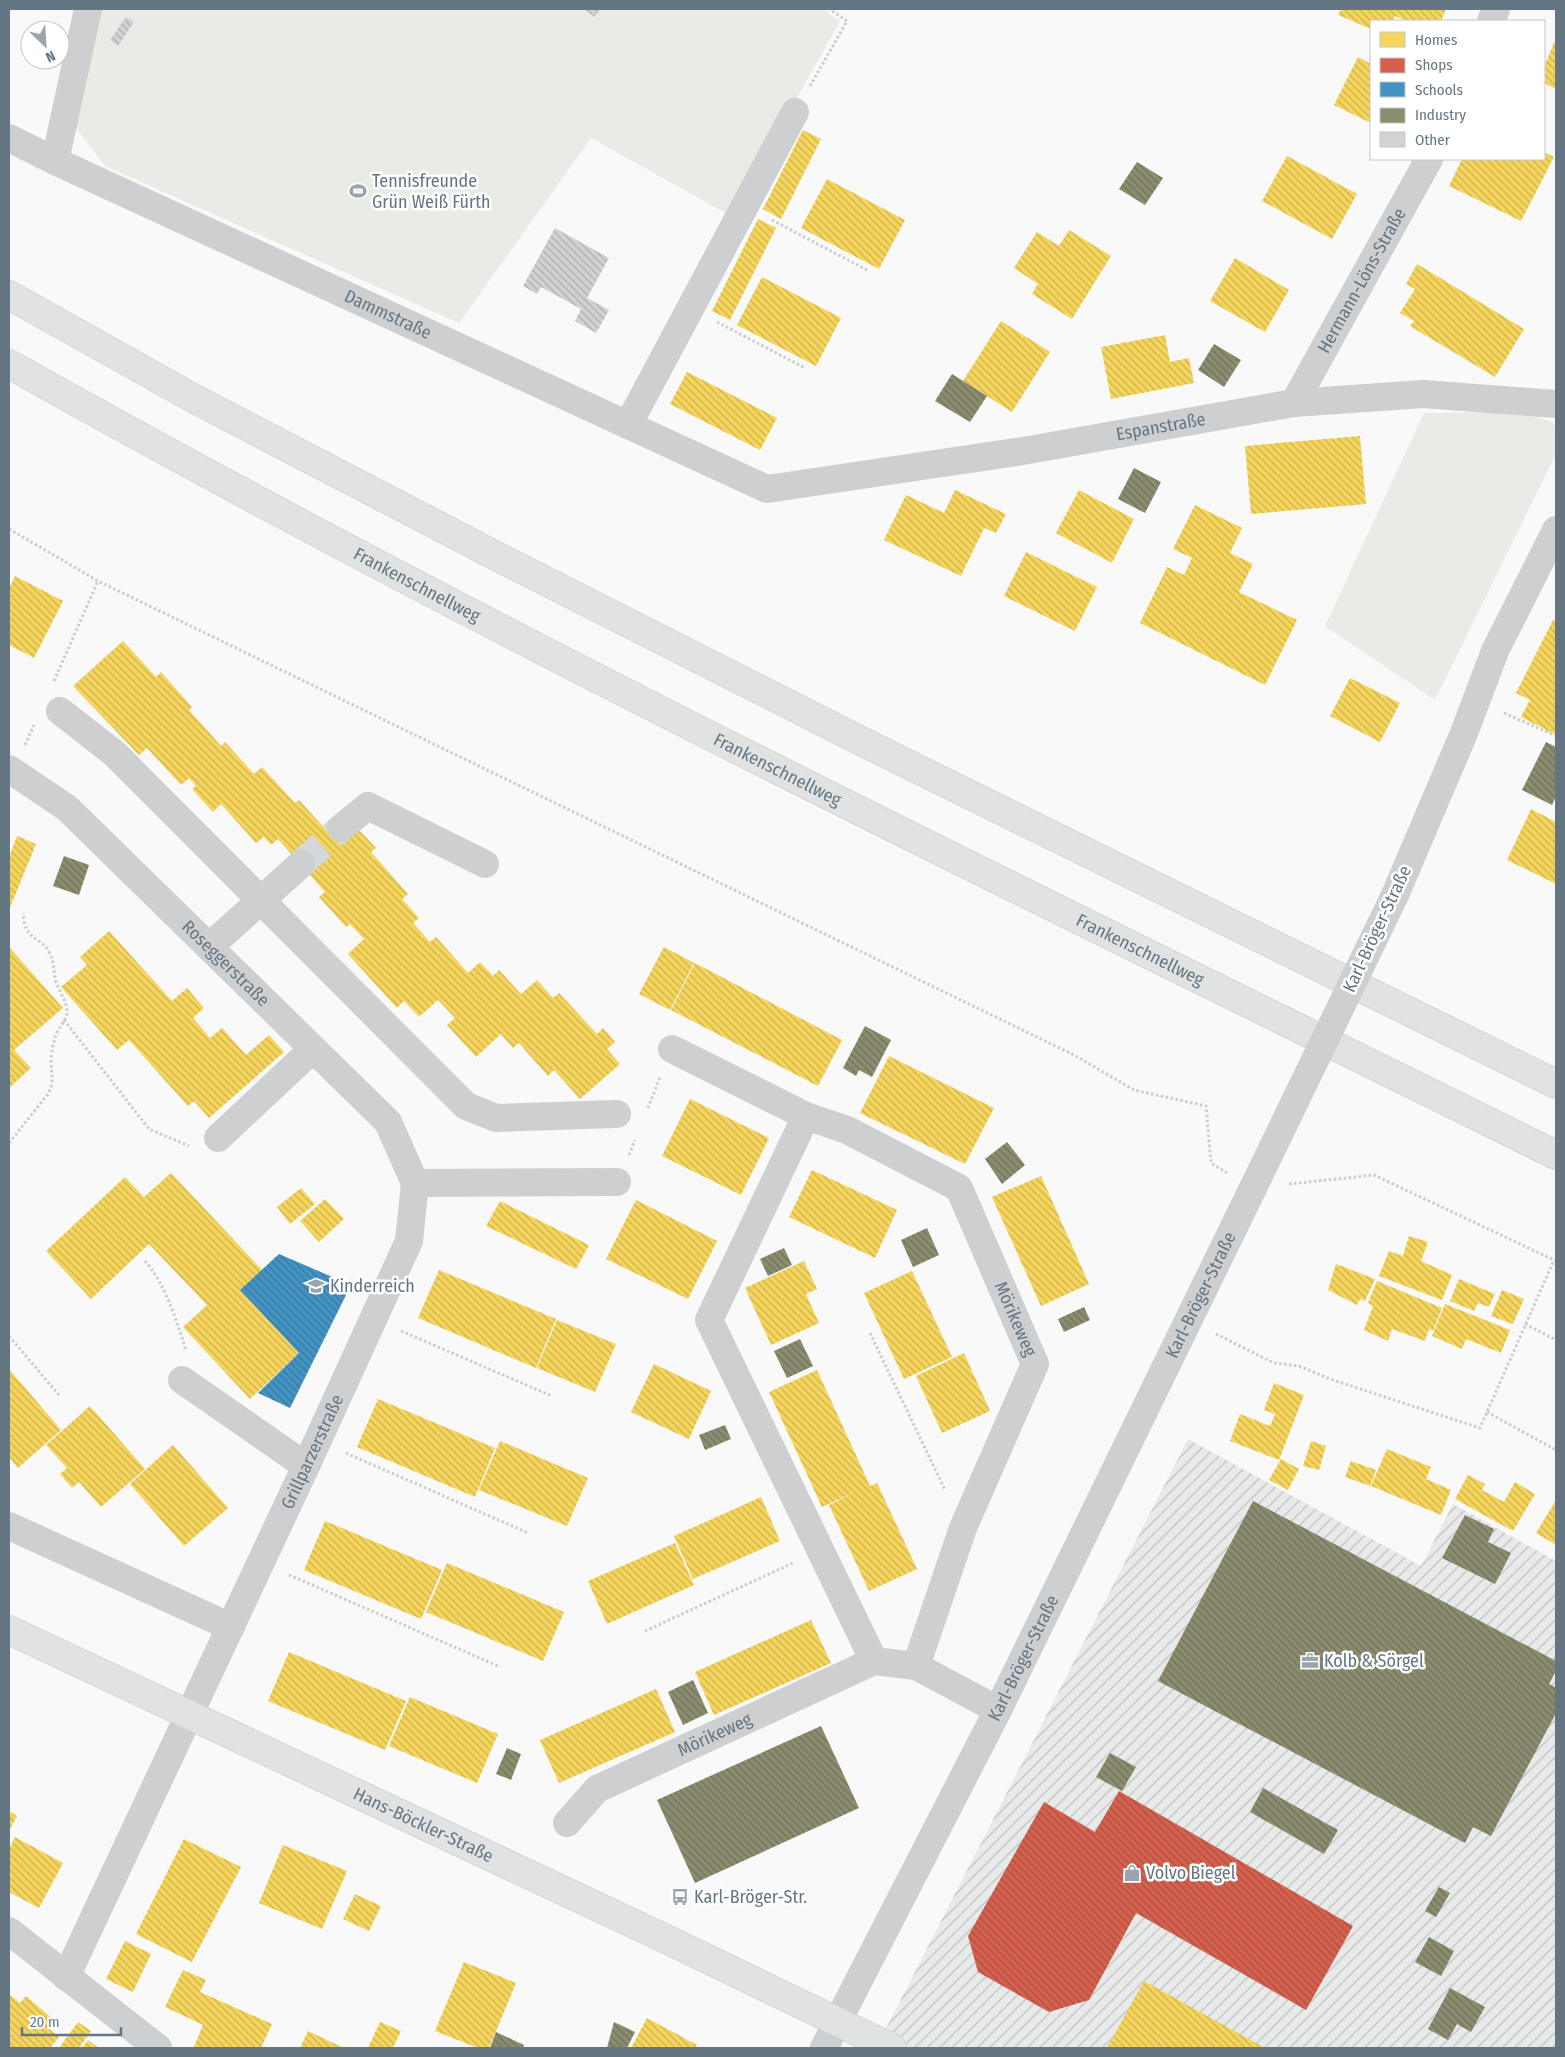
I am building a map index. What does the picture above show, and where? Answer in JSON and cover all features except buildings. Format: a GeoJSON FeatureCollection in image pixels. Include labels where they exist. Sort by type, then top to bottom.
{"type":"FeatureCollection","features":[{"type":"Feature","properties":{"kind":"main road"},"geometry":{"type":"LineString","coordinates":[[9,295],[193,398],[526,571],[876,749],[1556,1084]]}},
{"type":"Feature","properties":{"kind":"main road","name":"Frankenschnellweg"},"geometry":{"type":"LineString","coordinates":[[9,364],[161,450],[473,615],[847,804],[1556,1155]]}},
{"type":"Feature","properties":{"kind":"main road","name":"Hans-Böckler-Straße"},"geometry":{"type":"LineString","coordinates":[[9,1630],[892,2048]]}},
{"type":"Feature","properties":{"kind":"street"},"geometry":{"type":"LineString","coordinates":[[55,162],[88,9]]}},
{"type":"Feature","properties":{"kind":"street"},"geometry":{"type":"LineString","coordinates":[[628,426],[795,112]]}},
{"type":"Feature","properties":{"kind":"street","name":"Dammstraße"},"geometry":{"type":"LineString","coordinates":[[9,138],[55,162],[767,489]]}},
{"type":"Feature","properties":{"kind":"street","name":"Hermann-Löns-Straße"},"geometry":{"type":"LineString","coordinates":[[1294,403],[1428,160]]}},
{"type":"Feature","properties":{"kind":"street","name":"Espanstraße"},"geometry":{"type":"LineString","coordinates":[[767,489],[1023,452],[1294,403],[1423,394],[1556,404]]}},
{"type":"Feature","properties":{"kind":"street","name":"Karl-Bröger-Straße"},"geometry":{"type":"LineString","coordinates":[[824,2048],[998,1710],[1253,1188],[1394,895],[1464,733],[1495,651],[1556,530]]}},
{"type":"Feature","properties":{"kind":"street"},"geometry":{"type":"LineString","coordinates":[[55,700],[115,754],[466,1106],[496,1118],[617,1114]]}},
{"type":"Feature","properties":{"kind":"street","name":"Roseggerstraße"},"geometry":{"type":"LineString","coordinates":[[11,770],[67,808],[388,1122],[415,1183]]}},
{"type":"Feature","properties":{"kind":"street"},"geometry":{"type":"LineString","coordinates":[[341,828],[368,806],[485,864]]}},
{"type":"Feature","properties":{"kind":"street"},"geometry":{"type":"LineString","coordinates":[[209,947],[301,864]]}},
{"type":"Feature","properties":{"kind":"street"},"geometry":{"type":"LineString","coordinates":[[218,1138],[313,1049]]}},
{"type":"Feature","properties":{"kind":"street","name":"Mörikeweg"},"geometry":{"type":"LineString","coordinates":[[672,1049],[806,1116],[846,1130],[959,1188],[1034,1364],[964,1528],[916,1666]]}},
{"type":"Feature","properties":{"kind":"street"},"geometry":{"type":"LineString","coordinates":[[806,1116],[709,1320],[874,1661],[916,1666],[998,1710]]}},
{"type":"Feature","properties":{"kind":"street"},"geometry":{"type":"LineString","coordinates":[[415,1183],[617,1182]]}},
{"type":"Feature","properties":{"kind":"street","name":"Grillparzerstraße"},"geometry":{"type":"LineString","coordinates":[[66,1977],[318,1441],[409,1241],[415,1183]]}},
{"type":"Feature","properties":{"kind":"street"},"geometry":{"type":"LineString","coordinates":[[182,1380],[306,1466]]}},
{"type":"Feature","properties":{"kind":"street"},"geometry":{"type":"LineString","coordinates":[[9,1526],[231,1627]]}},
{"type":"Feature","properties":{"kind":"street","name":"Mörikeweg"},"geometry":{"type":"LineString","coordinates":[[567,1823],[598,1788],[874,1661]]}},
{"type":"Feature","properties":{"kind":"street"},"geometry":{"type":"LineString","coordinates":[[9,1931],[158,2048]]}},
{"type":"Feature","properties":{"kind":"path"},"geometry":{"type":"LineString","coordinates":[[795,112],[847,22],[829,9]]}},
{"type":"Feature","properties":{"kind":"path"},"geometry":{"type":"LineString","coordinates":[[745,206],[867,270]]}},
{"type":"Feature","properties":{"kind":"path"},"geometry":{"type":"LineString","coordinates":[[691,308],[805,368]]}},
{"type":"Feature","properties":{"kind":"path"},"geometry":{"type":"LineString","coordinates":[[9,529],[98,581],[1065,1050],[1134,1090],[1206,1106],[1211,1163],[1253,1188],[1374,1175],[1555,1260],[1480,1428],[1330,1379],[1299,1366],[1274,1363],[1189,1320]]}},
{"type":"Feature","properties":{"kind":"path"},"geometry":{"type":"LineString","coordinates":[[55,700],[98,581]]}},
{"type":"Feature","properties":{"kind":"path"},"geometry":{"type":"LineString","coordinates":[[1475,700],[1556,736]]}},
{"type":"Feature","properties":{"kind":"path"},"geometry":{"type":"LineString","coordinates":[[11,770],[35,723]]}},
{"type":"Feature","properties":{"kind":"path"},"geometry":{"type":"LineString","coordinates":[[9,1143],[53,1085],[54,1078],[51,1061],[55,1036],[67,1010],[55,980],[54,965],[49,950],[32,936],[24,925],[23,913]]}},
{"type":"Feature","properties":{"kind":"path"},"geometry":{"type":"LineString","coordinates":[[64,1020],[149,1129],[202,1151],[218,1138]]}},
{"type":"Feature","properties":{"kind":"path"},"geometry":{"type":"LineString","coordinates":[[145,1260],[154,1270],[178,1326],[187,1353],[182,1380]]}},
{"type":"Feature","properties":{"kind":"path"},"geometry":{"type":"LineString","coordinates":[[373,1320],[552,1396]]}},
{"type":"Feature","properties":{"kind":"path"},"geometry":{"type":"LineString","coordinates":[[1525,1324],[1556,1340]]}},
{"type":"Feature","properties":{"kind":"path"},"geometry":{"type":"LineString","coordinates":[[870,1333],[964,1528]]}},
{"type":"Feature","properties":{"kind":"path"},"geometry":{"type":"LineString","coordinates":[[9,1336],[58,1396]]}},
{"type":"Feature","properties":{"kind":"path"},"geometry":{"type":"LineString","coordinates":[[1487,1412],[1556,1450]]}},
{"type":"Feature","properties":{"kind":"path"},"geometry":{"type":"LineString","coordinates":[[318,1441],[528,1533]]}},
{"type":"Feature","properties":{"kind":"path"},"geometry":{"type":"LineString","coordinates":[[645,1631],[821,1551]]}},
{"type":"Feature","properties":{"kind":"path"},"geometry":{"type":"LineString","coordinates":[[260,1563],[500,1667]]}},
{"type":"Feature","properties":{"kind":"shaded area","name":"Tennisfreunde Grün Weiß Fürth"},"geometry":{"type":"Polygon","coordinates":[[[99,9],[823,9],[840,21],[731,216],[591,138],[459,323],[105,166],[73,124],[99,9]]]}},
{"type":"Feature","properties":{"kind":"shaded area"},"geometry":{"type":"Polygon","coordinates":[[[1490,412],[1538,417],[1553,422],[1556,429],[1556,454],[1435,700],[1325,626],[1424,413],[1490,412]]]}},
{"type":"Feature","properties":{"kind":"shaded area"},"geometry":{"type":"Polygon","coordinates":[[[1188,1439],[1421,1566],[1453,1504],[1556,1561],[1556,2048],[876,2048],[1188,1439]]]}},
{"type":"Feature","properties":{"kind":"tunnel"},"geometry":{"type":"LineString","coordinates":[[301,864],[341,828]]}},
{"type":"Feature","properties":{"kind":"place","name":"Tennisfreunde Grün Weiß Fürth"},"geometry":{"type":"Point","coordinates":[358,191]}},
{"type":"Feature","properties":{"kind":"place","name":"Kinderreich"},"geometry":{"type":"Point","coordinates":[316,1286]}},
{"type":"Feature","properties":{"kind":"place","name":"Kolb & Sörgel"},"geometry":{"type":"Point","coordinates":[1310,1661]}},
{"type":"Feature","properties":{"kind":"place","name":"Volvo Biegel"},"geometry":{"type":"Point","coordinates":[1132,1873]}},
{"type":"Feature","properties":{"kind":"place","name":"Karl-Bröger-Str."},"geometry":{"type":"Point","coordinates":[680,1897]}}]}
